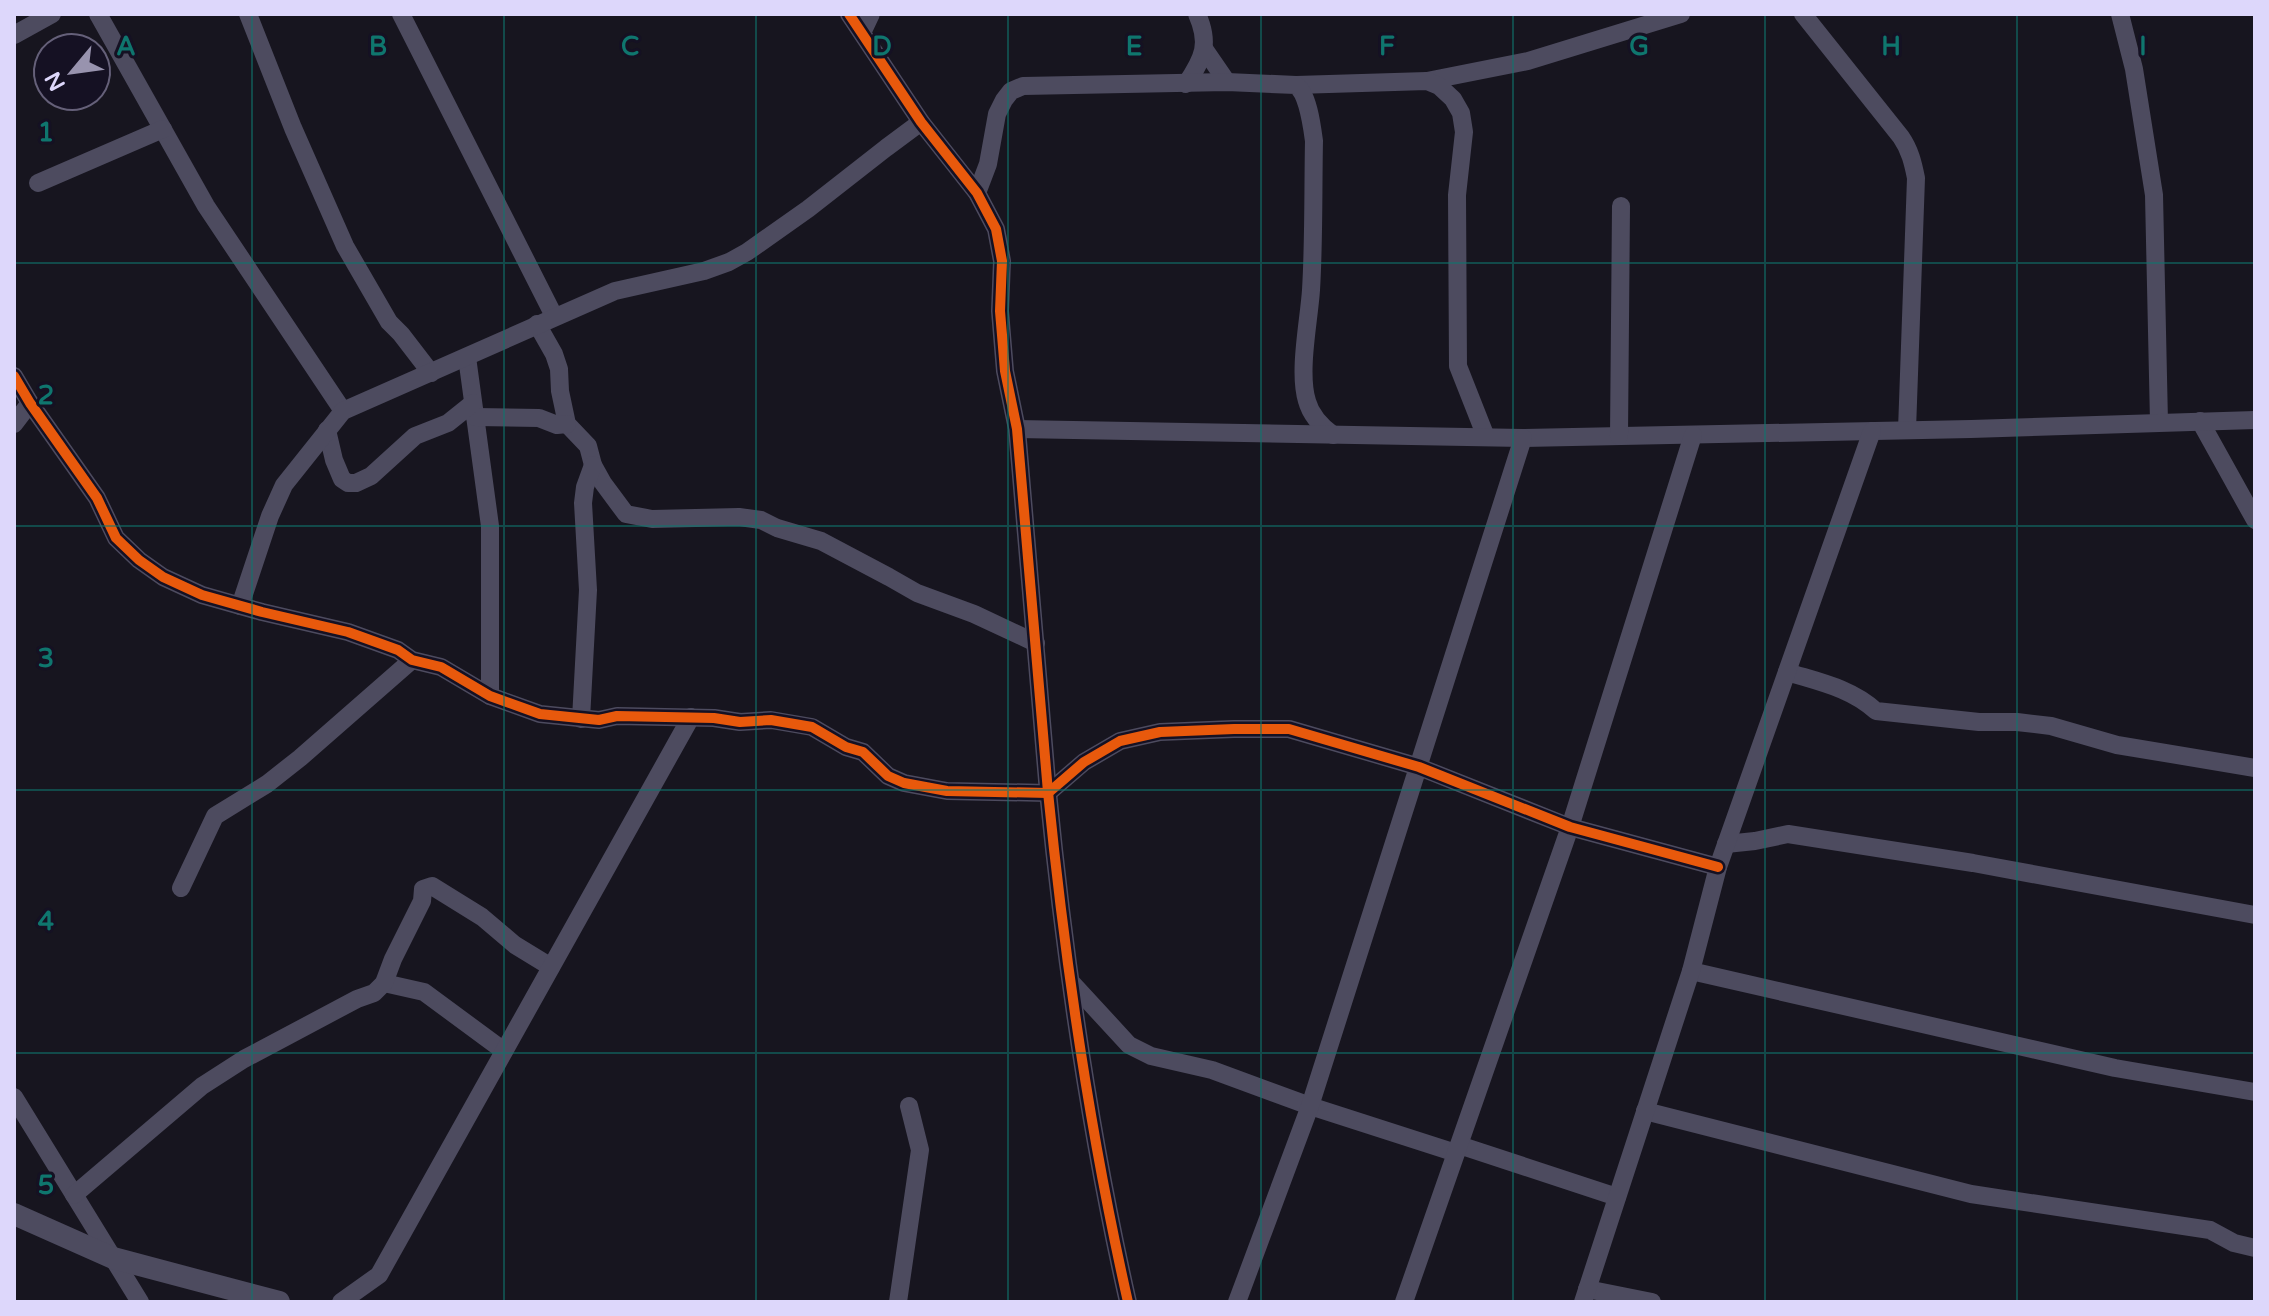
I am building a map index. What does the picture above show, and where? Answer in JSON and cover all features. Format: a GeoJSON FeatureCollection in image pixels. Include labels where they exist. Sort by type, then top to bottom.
{"type":"FeatureCollection","features":[{"type":"Feature","properties":{"kind":"street"},"geometry":{"type":"LineString","coordinates":[[14,35],[52,14]]}},
{"type":"Feature","properties":{"kind":"street"},"geometry":{"type":"LineString","coordinates":[[98,14],[206,206],[343,411]]}},
{"type":"Feature","properties":{"kind":"street"},"geometry":{"type":"LineString","coordinates":[[248,14],[293,128],[345,246],[389,322],[431,373]]}},
{"type":"Feature","properties":{"kind":"street"},"geometry":{"type":"LineString","coordinates":[[849,14],[921,122],[977,193],[996,229],[1002,261],[1000,311],[1004,356],[1017,429],[1048,793],[1071,982],[1102,1181],[1128,1302]]}},
{"type":"Feature","properties":{"kind":"street"},"geometry":{"type":"LineString","coordinates":[[862,33],[871,14]]}},
{"type":"Feature","properties":{"kind":"street"},"geometry":{"type":"LineString","coordinates":[[1197,14],[1203,28],[1205,50],[1227,82]]}},
{"type":"Feature","properties":{"kind":"street"},"geometry":{"type":"LineString","coordinates":[[977,193],[988,164],[997,114],[1011,91],[1023,86],[1427,81],[1528,61],[1681,14]]}},
{"type":"Feature","properties":{"kind":"street"},"geometry":{"type":"LineString","coordinates":[[1803,14],[1901,137],[1912,160],[1916,178],[1907,430]]}},
{"type":"Feature","properties":{"kind":"street"},"geometry":{"type":"LineString","coordinates":[[2120,14],[2134,69],[2154,195],[2159,422]]}},
{"type":"Feature","properties":{"kind":"street"},"geometry":{"type":"LineString","coordinates":[[405,16],[546,320],[559,369],[561,401],[567,424],[588,446],[593,465],[612,498],[626,514],[652,519],[739,517],[761,520],[821,541],[917,593],[974,614],[1036,643]]}},
{"type":"Feature","properties":{"kind":"street"},"geometry":{"type":"LineString","coordinates":[[1186,84],[1205,50]]}},
{"type":"Feature","properties":{"kind":"street"},"geometry":{"type":"LineString","coordinates":[[1427,81],[1439,86],[1453,99],[1461,113],[1464,132],[1457,195],[1458,366],[1486,437]]}},
{"type":"Feature","properties":{"kind":"street"},"geometry":{"type":"LineString","coordinates":[[1296,85],[1301,88],[1314,141],[1305,392],[1314,418],[1333,435]]}},
{"type":"Feature","properties":{"kind":"street"},"geometry":{"type":"LineString","coordinates":[[240,606],[270,516],[284,485],[343,411],[615,291],[704,271],[747,252],[818,202],[921,122]]}},
{"type":"Feature","properties":{"kind":"street"},"geometry":{"type":"LineString","coordinates":[[38,183],[163,129]]}},
{"type":"Feature","properties":{"kind":"street"},"geometry":{"type":"LineString","coordinates":[[1619,436],[1621,206]]}},
{"type":"Feature","properties":{"kind":"street"},"geometry":{"type":"LineString","coordinates":[[467,357],[490,526],[490,696]]}},
{"type":"Feature","properties":{"kind":"street"},"geometry":{"type":"LineString","coordinates":[[14,376],[97,498],[116,538],[163,577],[202,595],[348,632],[398,650],[412,660],[441,667],[490,696],[540,714],[599,720],[617,716],[691,717],[740,722],[771,720],[812,727],[846,747],[863,752],[888,776],[904,783],[947,791],[1048,793],[1084,762],[1120,741],[1160,732],[1289,729],[1419,767],[1570,827],[1718,867]]}},
{"type":"Feature","properties":{"kind":"street"},"geometry":{"type":"LineString","coordinates":[[14,424],[30,403]]}},
{"type":"Feature","properties":{"kind":"street"},"geometry":{"type":"LineString","coordinates":[[327,430],[342,479],[356,483],[371,476],[415,436],[474,410],[539,418],[557,425],[567,424]]}},
{"type":"Feature","properties":{"kind":"street"},"geometry":{"type":"LineString","coordinates":[[1017,429],[1523,438],[2255,420]]}},
{"type":"Feature","properties":{"kind":"street"},"geometry":{"type":"LineString","coordinates":[[2200,421],[2255,520]]}},
{"type":"Feature","properties":{"kind":"street"},"geometry":{"type":"LineString","coordinates":[[1652,1302],[1585,1296],[1691,971],[1718,867],[1872,431]]}},
{"type":"Feature","properties":{"kind":"street"},"geometry":{"type":"LineString","coordinates":[[1404,1302],[1570,827],[1693,435]]}},
{"type":"Feature","properties":{"kind":"street"},"geometry":{"type":"LineString","coordinates":[[1237,1302],[1310,1106],[1523,438]]}},
{"type":"Feature","properties":{"kind":"street"},"geometry":{"type":"LineString","coordinates":[[581,719],[588,590],[583,503],[593,465]]}},
{"type":"Feature","properties":{"kind":"street"},"geometry":{"type":"LineString","coordinates":[[181,888],[215,816],[267,784],[300,758],[412,660]]}},
{"type":"Feature","properties":{"kind":"street"},"geometry":{"type":"LineString","coordinates":[[1787,672],[1849,691],[1864,699],[1876,711],[2051,726],[2117,745],[2255,768]]}},
{"type":"Feature","properties":{"kind":"street"},"geometry":{"type":"LineString","coordinates":[[341,1302],[379,1275],[691,717]]}},
{"type":"Feature","properties":{"kind":"street"},"geometry":{"type":"LineString","coordinates":[[1726,844],[1788,834],[1973,863],[2255,915]]}},
{"type":"Feature","properties":{"kind":"street"},"geometry":{"type":"LineString","coordinates":[[74,1195],[202,1086],[244,1059],[374,993],[384,983],[422,901],[423,889],[432,886],[482,917],[515,945],[551,967]]}},
{"type":"Feature","properties":{"kind":"street"},"geometry":{"type":"LineString","coordinates":[[1691,971],[2115,1068],[2255,1092]]}},
{"type":"Feature","properties":{"kind":"street"},"geometry":{"type":"LineString","coordinates":[[1071,982],[1129,1045],[1151,1056],[1212,1070],[1310,1106],[1617,1197]]}},
{"type":"Feature","properties":{"kind":"street"},"geometry":{"type":"LineString","coordinates":[[384,983],[424,992],[504,1051]]}},
{"type":"Feature","properties":{"kind":"street"},"geometry":{"type":"LineString","coordinates":[[14,1097],[140,1302]]}},
{"type":"Feature","properties":{"kind":"street"},"geometry":{"type":"LineString","coordinates":[[898,1302],[920,1150],[909,1106]]}},
{"type":"Feature","properties":{"kind":"street"},"geometry":{"type":"LineString","coordinates":[[1645,1111],[1971,1194],[2210,1230],[2234,1243],[2255,1248]]}},
{"type":"Feature","properties":{"kind":"street"},"geometry":{"type":"LineString","coordinates":[[14,1214],[113,1258],[279,1302]]}},
{"type":"Feature","properties":{"kind":"cycle path"},"geometry":{"type":"LineString","coordinates":[[849,14],[921,122],[977,193],[996,229],[1002,261],[1000,311],[1005,371],[1017,429],[1062,920],[1090,1112],[1128,1302]]}},
{"type":"Feature","properties":{"kind":"cycle path"},"geometry":{"type":"LineString","coordinates":[[14,376],[97,498],[116,538],[163,577],[202,595],[348,632],[398,650],[412,660],[441,667],[490,696],[540,714],[599,720],[617,716],[714,718],[740,722],[771,720],[812,727],[846,747],[863,752],[888,776],[904,783],[947,791],[1048,793],[1084,762],[1120,741],[1160,732],[1289,729],[1419,767],[1570,827],[1718,867]]}}]}
